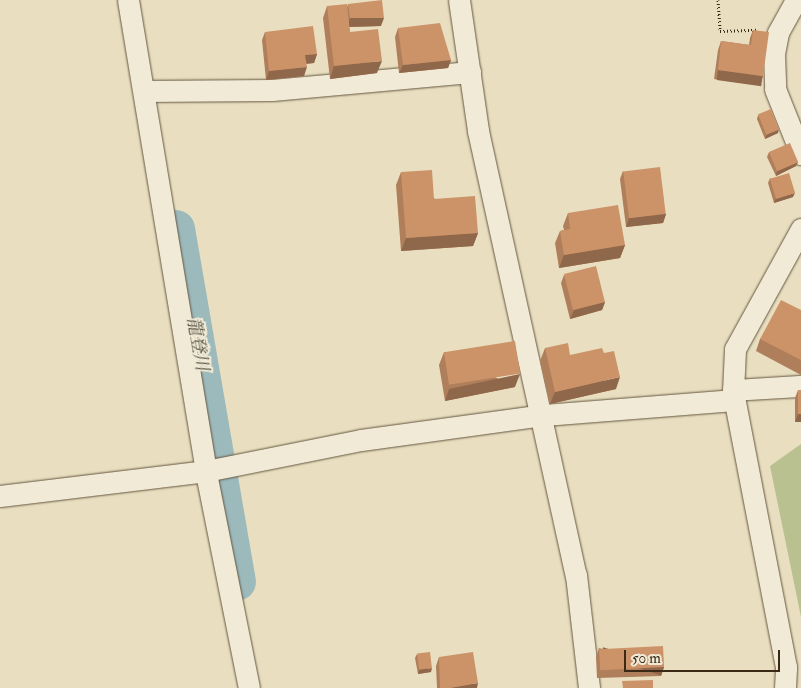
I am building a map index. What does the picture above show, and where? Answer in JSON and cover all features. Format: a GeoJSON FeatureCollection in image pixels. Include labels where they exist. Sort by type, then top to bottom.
{"type":"FeatureCollection","features":[{"type":"Feature","properties":{"kind":"street"},"geometry":{"type":"LineString","coordinates":[[128,0],[206,471],[249,688]]}},
{"type":"Feature","properties":{"kind":"street"},"geometry":{"type":"LineString","coordinates":[[460,0],[478,131],[544,415],[576,575],[589,688]]}},
{"type":"Feature","properties":{"kind":"street"},"geometry":{"type":"LineString","coordinates":[[796,0],[780,30],[774,53],[775,88],[801,154]]}},
{"type":"Feature","properties":{"kind":"street"},"geometry":{"type":"LineString","coordinates":[[144,92],[272,90],[470,72]]}},
{"type":"Feature","properties":{"kind":"street"},"geometry":{"type":"LineString","coordinates":[[785,688],[786,667],[733,395],[735,349],[801,229]]}},
{"type":"Feature","properties":{"kind":"street"},"geometry":{"type":"LineString","coordinates":[[0,496],[206,471],[361,440],[544,415],[801,386]]}},
{"type":"Feature","properties":{"kind":"path"},"geometry":{"type":"LineString","coordinates":[[718,0],[720,31],[780,30]]}},
{"type":"Feature","properties":{"kind":"green space"},"geometry":{"type":"Polygon","coordinates":[[[801,444],[801,617],[770,466],[801,444]]]}},
{"type":"Feature","properties":{"kind":"building"},"geometry":{"type":"Polygon","coordinates":[[[382,0],[384,18],[350,18],[348,4],[382,0]]]}},
{"type":"Feature","properties":{"kind":"building"},"geometry":{"type":"Polygon","coordinates":[[[347,4],[350,32],[378,29],[382,61],[334,66],[327,6],[347,4]]]}},
{"type":"Feature","properties":{"kind":"building"},"geometry":{"type":"Polygon","coordinates":[[[440,23],[451,60],[403,65],[398,28],[440,23]]]}},
{"type":"Feature","properties":{"kind":"building"},"geometry":{"type":"Polygon","coordinates":[[[313,26],[317,54],[305,55],[307,67],[269,71],[265,32],[313,26]]]}},
{"type":"Feature","properties":{"kind":"building"},"geometry":{"type":"Polygon","coordinates":[[[753,30],[769,32],[763,76],[718,70],[721,41],[751,45],[753,30]]]}},
{"type":"Feature","properties":{"kind":"building"},"geometry":{"type":"Polygon","coordinates":[[[771,109],[779,129],[766,135],[758,114],[771,109]]]}},
{"type":"Feature","properties":{"kind":"building"},"geometry":{"type":"Polygon","coordinates":[[[790,143],[798,162],[777,171],[769,152],[790,143]]]}},
{"type":"Feature","properties":{"kind":"building"},"geometry":{"type":"Polygon","coordinates":[[[660,167],[666,214],[629,218],[623,172],[660,167]]]}},
{"type":"Feature","properties":{"kind":"building"},"geometry":{"type":"Polygon","coordinates":[[[432,170],[434,199],[475,196],[478,233],[406,238],[401,172],[432,170]]]}},
{"type":"Feature","properties":{"kind":"building"},"geometry":{"type":"Polygon","coordinates":[[[789,173],[795,193],[776,199],[770,179],[789,173]]]}},
{"type":"Feature","properties":{"kind":"building"},"geometry":{"type":"Polygon","coordinates":[[[618,205],[625,245],[564,255],[560,231],[570,229],[568,213],[618,205]]]}},
{"type":"Feature","properties":{"kind":"building"},"geometry":{"type":"Polygon","coordinates":[[[596,266],[605,302],[573,310],[564,274],[596,266]]]}},
{"type":"Feature","properties":{"kind":"building"},"geometry":{"type":"Polygon","coordinates":[[[781,300],[801,310],[801,360],[760,339],[781,300]]]}},
{"type":"Feature","properties":{"kind":"building"},"geometry":{"type":"Polygon","coordinates":[[[515,341],[520,374],[449,385],[444,352],[515,341]]]}},
{"type":"Feature","properties":{"kind":"building"},"geometry":{"type":"Polygon","coordinates":[[[568,343],[570,355],[602,348],[604,353],[614,351],[620,377],[555,392],[545,348],[568,343]]]}},
{"type":"Feature","properties":{"kind":"building"},"geometry":{"type":"Polygon","coordinates":[[[798,390],[801,390],[801,414],[798,414],[798,390]]]}},
{"type":"Feature","properties":{"kind":"building"},"geometry":{"type":"Polygon","coordinates":[[[663,646],[664,667],[600,670],[599,649],[663,646]]]}},
{"type":"Feature","properties":{"kind":"building"},"geometry":{"type":"Polygon","coordinates":[[[430,652],[432,668],[419,669],[417,654],[430,652]]]}},
{"type":"Feature","properties":{"kind":"building"},"geometry":{"type":"Polygon","coordinates":[[[473,652],[478,683],[440,688],[439,657],[473,652]]]}},
{"type":"Feature","properties":{"kind":"building"},"geometry":{"type":"Polygon","coordinates":[[[653,680],[653,688],[623,688],[622,681],[653,680]]]}},
{"type":"Feature","properties":{"kind":"waterway","name":"龍登川"},"geometry":{"type":"LineString","coordinates":[[176,229],[237,582]]}}]}
